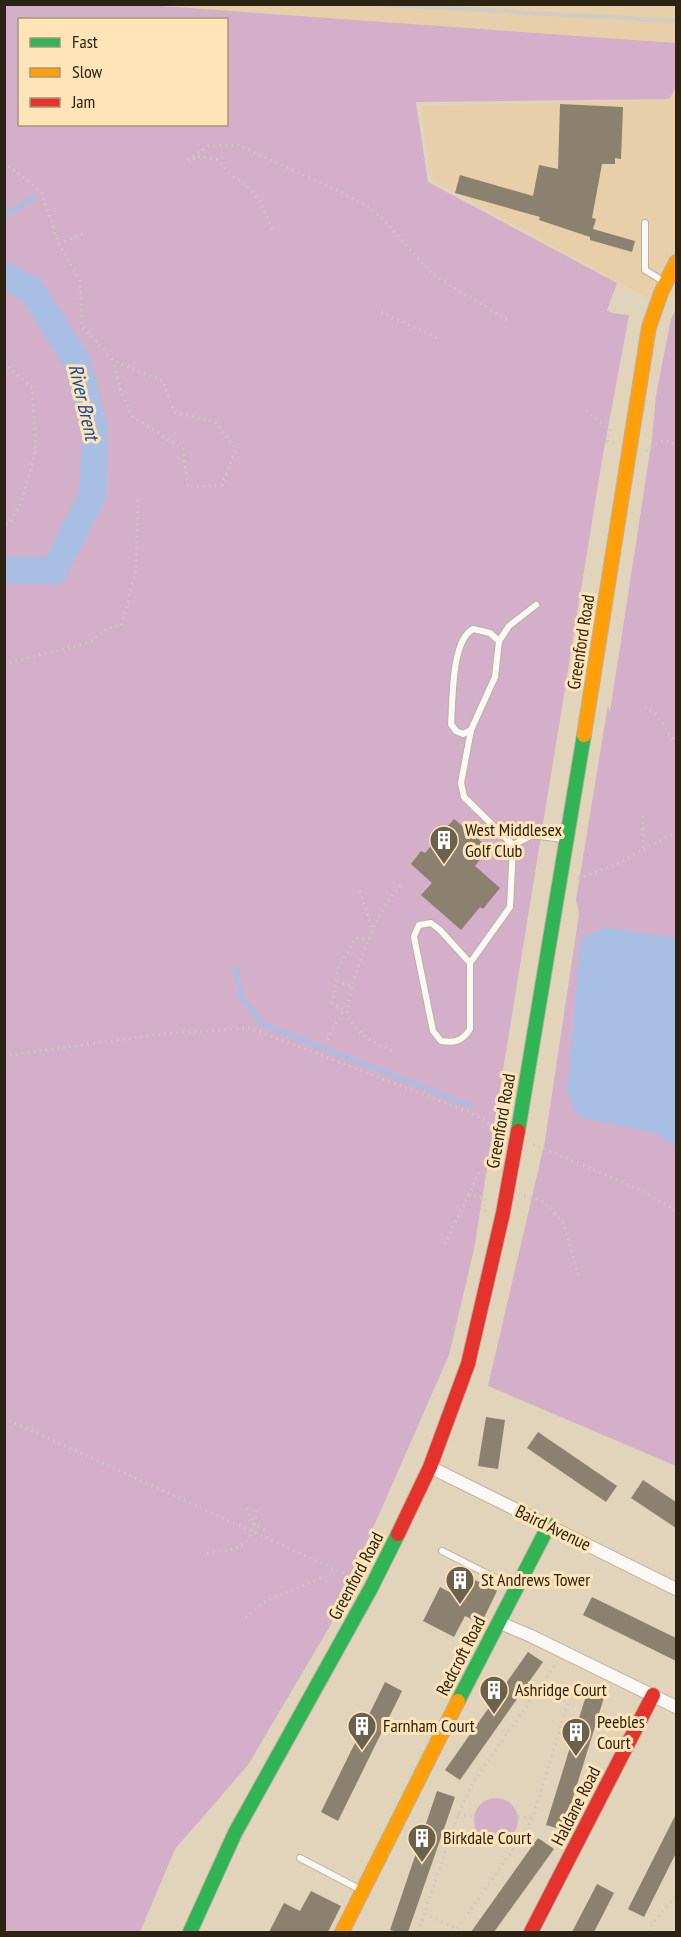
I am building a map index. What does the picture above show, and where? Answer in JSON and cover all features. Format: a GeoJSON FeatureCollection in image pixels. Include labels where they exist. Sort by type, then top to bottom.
{"type":"FeatureCollection","features":[{"type":"Feature","properties":{"kind":"main road","name":"Greenford Road"},"geometry":{"type":"LineString","coordinates":[[190,1932],[235,1833],[371,1588],[430,1467],[468,1364],[507,1191],[567,840],[650,327],[656,303],[676,262]]}},
{"type":"Feature","properties":{"kind":"main road","name":"Redcroft Road"},"geometry":{"type":"LineString","coordinates":[[343,1932],[549,1525]]}},
{"type":"Feature","properties":{"kind":"main road","name":"Haldane Road"},"geometry":{"type":"LineString","coordinates":[[531,1932],[653,1695]]}},
{"type":"Feature","properties":{"kind":"street","name":"Baird Avenue"},"geometry":{"type":"LineString","coordinates":[[430,1467],[676,1589]]}},
{"type":"Feature","properties":{"kind":"street"},"geometry":{"type":"LineString","coordinates":[[498,1622],[563,1651],[676,1707]]}},
{"type":"Feature","properties":{"kind":"lane"},"geometry":{"type":"LineString","coordinates":[[645,223],[645,270],[665,282]]}},
{"type":"Feature","properties":{"kind":"lane"},"geometry":{"type":"LineString","coordinates":[[470,963],[431,923],[419,925],[414,936],[416,947],[433,1031],[441,1041],[454,1043],[465,1038],[470,1029],[470,963],[510,907],[513,845],[464,797],[461,783],[471,730],[495,677],[499,641],[509,626],[536,605]]}},
{"type":"Feature","properties":{"kind":"lane"},"geometry":{"type":"LineString","coordinates":[[471,730],[464,734],[456,731],[451,724],[455,664],[465,637],[473,629],[490,633],[499,641]]}},
{"type":"Feature","properties":{"kind":"lane"},"geometry":{"type":"LineString","coordinates":[[513,845],[532,835],[567,840]]}},
{"type":"Feature","properties":{"kind":"lane"},"geometry":{"type":"LineString","coordinates":[[442,1551],[516,1589]]}},
{"type":"Feature","properties":{"kind":"lane"},"geometry":{"type":"LineString","coordinates":[[300,1858],[363,1891]]}},
{"type":"Feature","properties":{"kind":"path"},"geometry":{"type":"LineString","coordinates":[[273,231],[254,192],[234,177],[222,164],[217,160],[200,156],[189,160],[208,146],[238,146],[343,193],[369,207],[387,223],[432,274],[509,321]]}},
{"type":"Feature","properties":{"kind":"path"},"geometry":{"type":"LineString","coordinates":[[4,162],[41,192],[59,244],[80,281],[82,326],[114,361],[163,381],[174,412],[215,422],[236,449],[222,485],[189,487],[183,449],[132,416],[121,393],[114,361]]}},
{"type":"Feature","properties":{"kind":"path"},"geometry":{"type":"LineString","coordinates":[[59,244],[83,234]]}},
{"type":"Feature","properties":{"kind":"path"},"geometry":{"type":"LineString","coordinates":[[381,312],[439,339]]}},
{"type":"Feature","properties":{"kind":"path"},"geometry":{"type":"LineString","coordinates":[[4,363],[32,388],[36,450],[21,502],[10,522],[4,524]]}},
{"type":"Feature","properties":{"kind":"path"},"geometry":{"type":"LineString","coordinates":[[663,440],[676,444]]}},
{"type":"Feature","properties":{"kind":"path"},"geometry":{"type":"LineString","coordinates":[[4,664],[91,642],[107,628],[121,626],[136,570],[138,498]]}},
{"type":"Feature","properties":{"kind":"path"},"geometry":{"type":"LineString","coordinates":[[645,707],[656,714],[676,744]]}},
{"type":"Feature","properties":{"kind":"path"},"geometry":{"type":"LineString","coordinates":[[643,816],[643,850]]}},
{"type":"Feature","properties":{"kind":"path"},"geometry":{"type":"LineString","coordinates":[[559,884],[611,867],[676,832]]}},
{"type":"Feature","properties":{"kind":"path"},"geometry":{"type":"LineString","coordinates":[[392,1050],[380,1046],[362,1034],[349,1017],[348,1012],[352,987],[373,931],[384,907],[402,882]]}},
{"type":"Feature","properties":{"kind":"path"},"geometry":{"type":"LineString","coordinates":[[360,891],[373,931]]}},
{"type":"Feature","properties":{"kind":"path"},"geometry":{"type":"LineString","coordinates":[[348,1012],[332,1004],[341,961],[356,938],[370,939]]}},
{"type":"Feature","properties":{"kind":"path"},"geometry":{"type":"LineString","coordinates":[[337,981],[352,987]]}},
{"type":"Feature","properties":{"kind":"path"},"geometry":{"type":"LineString","coordinates":[[328,1040],[330,1032],[344,1010]]}},
{"type":"Feature","properties":{"kind":"path"},"geometry":{"type":"LineString","coordinates":[[4,1056],[162,1034],[250,1028],[469,1112],[516,1137]]}},
{"type":"Feature","properties":{"kind":"path"},"geometry":{"type":"LineString","coordinates":[[537,1146],[643,1191],[676,1211]]}},
{"type":"Feature","properties":{"kind":"path"},"geometry":{"type":"LineString","coordinates":[[445,1244],[480,1171]]}},
{"type":"Feature","properties":{"kind":"path"},"geometry":{"type":"LineString","coordinates":[[507,1191],[542,1201],[563,1222],[579,1277]]}},
{"type":"Feature","properties":{"kind":"path"},"geometry":{"type":"LineString","coordinates":[[468,1195],[485,1198],[484,1210],[488,1211]]}},
{"type":"Feature","properties":{"kind":"path"},"geometry":{"type":"LineString","coordinates":[[4,1418],[349,1575],[371,1588]]}},
{"type":"Feature","properties":{"kind":"path"},"geometry":{"type":"LineString","coordinates":[[246,1507],[254,1524],[268,1532]]}},
{"type":"Feature","properties":{"kind":"path"},"geometry":{"type":"LineString","coordinates":[[207,1553],[243,1546],[248,1542],[253,1532],[257,1511]]}},
{"type":"Feature","properties":{"kind":"path"},"geometry":{"type":"LineString","coordinates":[[246,1618],[263,1603],[324,1576]]}},
{"type":"Feature","properties":{"kind":"path"},"geometry":{"type":"LineString","coordinates":[[418,1932],[458,1815],[472,1784],[541,1687],[563,1651]]}},
{"type":"Feature","properties":{"kind":"path"},"geometry":{"type":"LineString","coordinates":[[425,1914],[457,1929],[523,1835],[533,1817],[568,1703],[541,1687]]}},
{"type":"Feature","properties":{"kind":"path"},"geometry":{"type":"LineString","coordinates":[[458,1815],[475,1816]]}},
{"type":"Feature","properties":{"kind":"path"},"geometry":{"type":"LineString","coordinates":[[518,1817],[533,1817]]}},
{"type":"Feature","properties":{"kind":"path"},"geometry":{"type":"LineString","coordinates":[[650,1932],[652,1924],[676,1896]]}},
{"type":"Feature","properties":{"kind":"shaded area"},"geometry":{"type":"Polygon","coordinates":[[[5,5],[148,5],[676,43],[676,86],[670,99],[416,102],[428,182],[617,283],[607,310],[612,313],[629,315],[602,460],[474,1249],[449,1355],[330,1626],[248,1765],[175,1849],[140,1932],[5,1932],[5,5]]]}},
{"type":"Feature","properties":{"kind":"shaded area"},"geometry":{"type":"Polygon","coordinates":[[[148,5],[676,5],[676,43],[148,5]]]}},
{"type":"Feature","properties":{"kind":"shaded area"},"geometry":{"type":"Polygon","coordinates":[[[676,89],[676,254],[649,299],[431,179],[421,106],[670,100],[676,89]]]}},
{"type":"Feature","properties":{"kind":"shaded area"},"geometry":{"type":"Polygon","coordinates":[[[676,309],[676,1466],[488,1386],[545,1141],[579,914],[576,900],[608,705],[610,712],[652,439],[656,395],[671,319],[676,309]]]}},
{"type":"Feature","properties":{"kind":"shaded area"},"geometry":{"type":"Polygon","coordinates":[[[496,1798],[511,1805],[518,1820],[511,1835],[496,1842],[481,1835],[474,1820],[481,1805],[496,1798]]]}},
{"type":"Feature","properties":{"kind":"water"},"geometry":{"type":"Polygon","coordinates":[[[605,927],[676,938],[676,1147],[656,1133],[579,1117],[567,1092],[581,939],[605,927]]]}},
{"type":"Feature","properties":{"kind":"building"},"geometry":{"type":"Polygon","coordinates":[[[560,104],[623,107],[621,159],[615,158],[615,164],[602,164],[592,218],[596,219],[593,229],[635,241],[632,252],[590,240],[590,237],[539,220],[540,217],[455,193],[460,175],[533,196],[539,165],[558,169],[560,104]]]}},
{"type":"Feature","properties":{"kind":"building","name":"West Middlesex Golf Club"},"geometry":{"type":"Polygon","coordinates":[[[454,819],[489,848],[475,866],[500,888],[483,909],[480,907],[461,930],[421,895],[432,883],[411,864],[421,851],[425,853],[454,819]]]}},
{"type":"Feature","properties":{"kind":"building"},"geometry":{"type":"Polygon","coordinates":[[[486,1417],[505,1420],[498,1469],[478,1466],[486,1417]]]}},
{"type":"Feature","properties":{"kind":"building"},"geometry":{"type":"Polygon","coordinates":[[[538,1432],[617,1486],[606,1502],[527,1448],[538,1432]]]}},
{"type":"Feature","properties":{"kind":"building"},"geometry":{"type":"Polygon","coordinates":[[[643,1480],[676,1502],[676,1528],[631,1498],[643,1480]]]}},
{"type":"Feature","properties":{"kind":"building","name":"St Andrews Tower"},"geometry":{"type":"Polygon","coordinates":[[[467,1576],[497,1591],[481,1624],[465,1616],[454,1637],[423,1621],[440,1587],[457,1596],[467,1576]]]}},
{"type":"Feature","properties":{"kind":"building"},"geometry":{"type":"Polygon","coordinates":[[[592,1597],[676,1638],[676,1661],[583,1615],[592,1597]]]}},
{"type":"Feature","properties":{"kind":"building","name":"Ashridge Court"},"geometry":{"type":"Polygon","coordinates":[[[528,1652],[543,1662],[460,1780],[445,1770],[528,1652]]]}},
{"type":"Feature","properties":{"kind":"building","name":"Farnham Court"},"geometry":{"type":"Polygon","coordinates":[[[385,1682],[402,1691],[338,1821],[321,1812],[385,1682]]]}},
{"type":"Feature","properties":{"kind":"building","name":"Peebles Court"},"geometry":{"type":"Polygon","coordinates":[[[589,1686],[606,1691],[563,1830],[546,1825],[589,1686]]]}},
{"type":"Feature","properties":{"kind":"building","name":"Birkdale Court"},"geometry":{"type":"Polygon","coordinates":[[[437,1791],[455,1797],[408,1932],[390,1930],[437,1791]]]}},
{"type":"Feature","properties":{"kind":"building"},"geometry":{"type":"Polygon","coordinates":[[[676,1814],[676,1853],[644,1917],[628,1909],[676,1814]]]}},
{"type":"Feature","properties":{"kind":"building"},"geometry":{"type":"Polygon","coordinates":[[[538,1838],[554,1849],[494,1932],[471,1932],[538,1838]]]}},
{"type":"Feature","properties":{"kind":"building"},"geometry":{"type":"Polygon","coordinates":[[[597,1884],[614,1893],[594,1932],[572,1932],[597,1884]]]}},
{"type":"Feature","properties":{"kind":"building"},"geometry":{"type":"Polygon","coordinates":[[[311,1891],[341,1906],[328,1932],[269,1932],[284,1903],[300,1911],[311,1891]]]}},
{"type":"Feature","properties":{"kind":"waterway"},"geometry":{"type":"LineString","coordinates":[[4,216],[36,196]]}},
{"type":"Feature","properties":{"kind":"waterway","name":"River Brent"},"geometry":{"type":"LineString","coordinates":[[4,276],[31,289],[78,363],[95,432],[93,494],[54,571],[4,570]]}},
{"type":"Feature","properties":{"kind":"waterway"},"geometry":{"type":"LineString","coordinates":[[236,968],[241,997],[262,1024],[471,1106]]}},
{"type":"Feature","properties":{"kind":"railway"},"geometry":{"type":"LineString","coordinates":[[376,4],[676,21]]}},
{"type":"Feature","properties":{"kind":"traffic: fast"},"geometry":{"type":"LineString","coordinates":[[518,1131],[584,735]]}},
{"type":"Feature","properties":{"kind":"traffic: fast"},"geometry":{"type":"LineString","coordinates":[[458,1701],[549,1525]]}},
{"type":"Feature","properties":{"kind":"traffic: fast"},"geometry":{"type":"LineString","coordinates":[[190,1932],[235,1833],[371,1588],[398,1534]]}},
{"type":"Feature","properties":{"kind":"traffic: slow"},"geometry":{"type":"LineString","coordinates":[[584,735],[649,327],[661,293],[676,262]]}},
{"type":"Feature","properties":{"kind":"traffic: slow"},"geometry":{"type":"LineString","coordinates":[[342,1932],[458,1701]]}},
{"type":"Feature","properties":{"kind":"traffic: jam"},"geometry":{"type":"LineString","coordinates":[[398,1534],[430,1467],[468,1364],[503,1213],[518,1131]]}},
{"type":"Feature","properties":{"kind":"traffic: jam"},"geometry":{"type":"LineString","coordinates":[[531,1932],[653,1695]]}},
{"type":"Feature","properties":{"kind":"place","name":"West Middlesex Golf Club"},"geometry":{"type":"Point","coordinates":[444,866]}},
{"type":"Feature","properties":{"kind":"place","name":"St Andrews Tower"},"geometry":{"type":"Point","coordinates":[460,1606]}},
{"type":"Feature","properties":{"kind":"place","name":"Ashridge Court"},"geometry":{"type":"Point","coordinates":[494,1716]}},
{"type":"Feature","properties":{"kind":"place","name":"Farnham Court"},"geometry":{"type":"Point","coordinates":[362,1752]}},
{"type":"Feature","properties":{"kind":"place","name":"Peebles Court"},"geometry":{"type":"Point","coordinates":[576,1758]}},
{"type":"Feature","properties":{"kind":"place","name":"Birkdale Court"},"geometry":{"type":"Point","coordinates":[422,1864]}}]}
